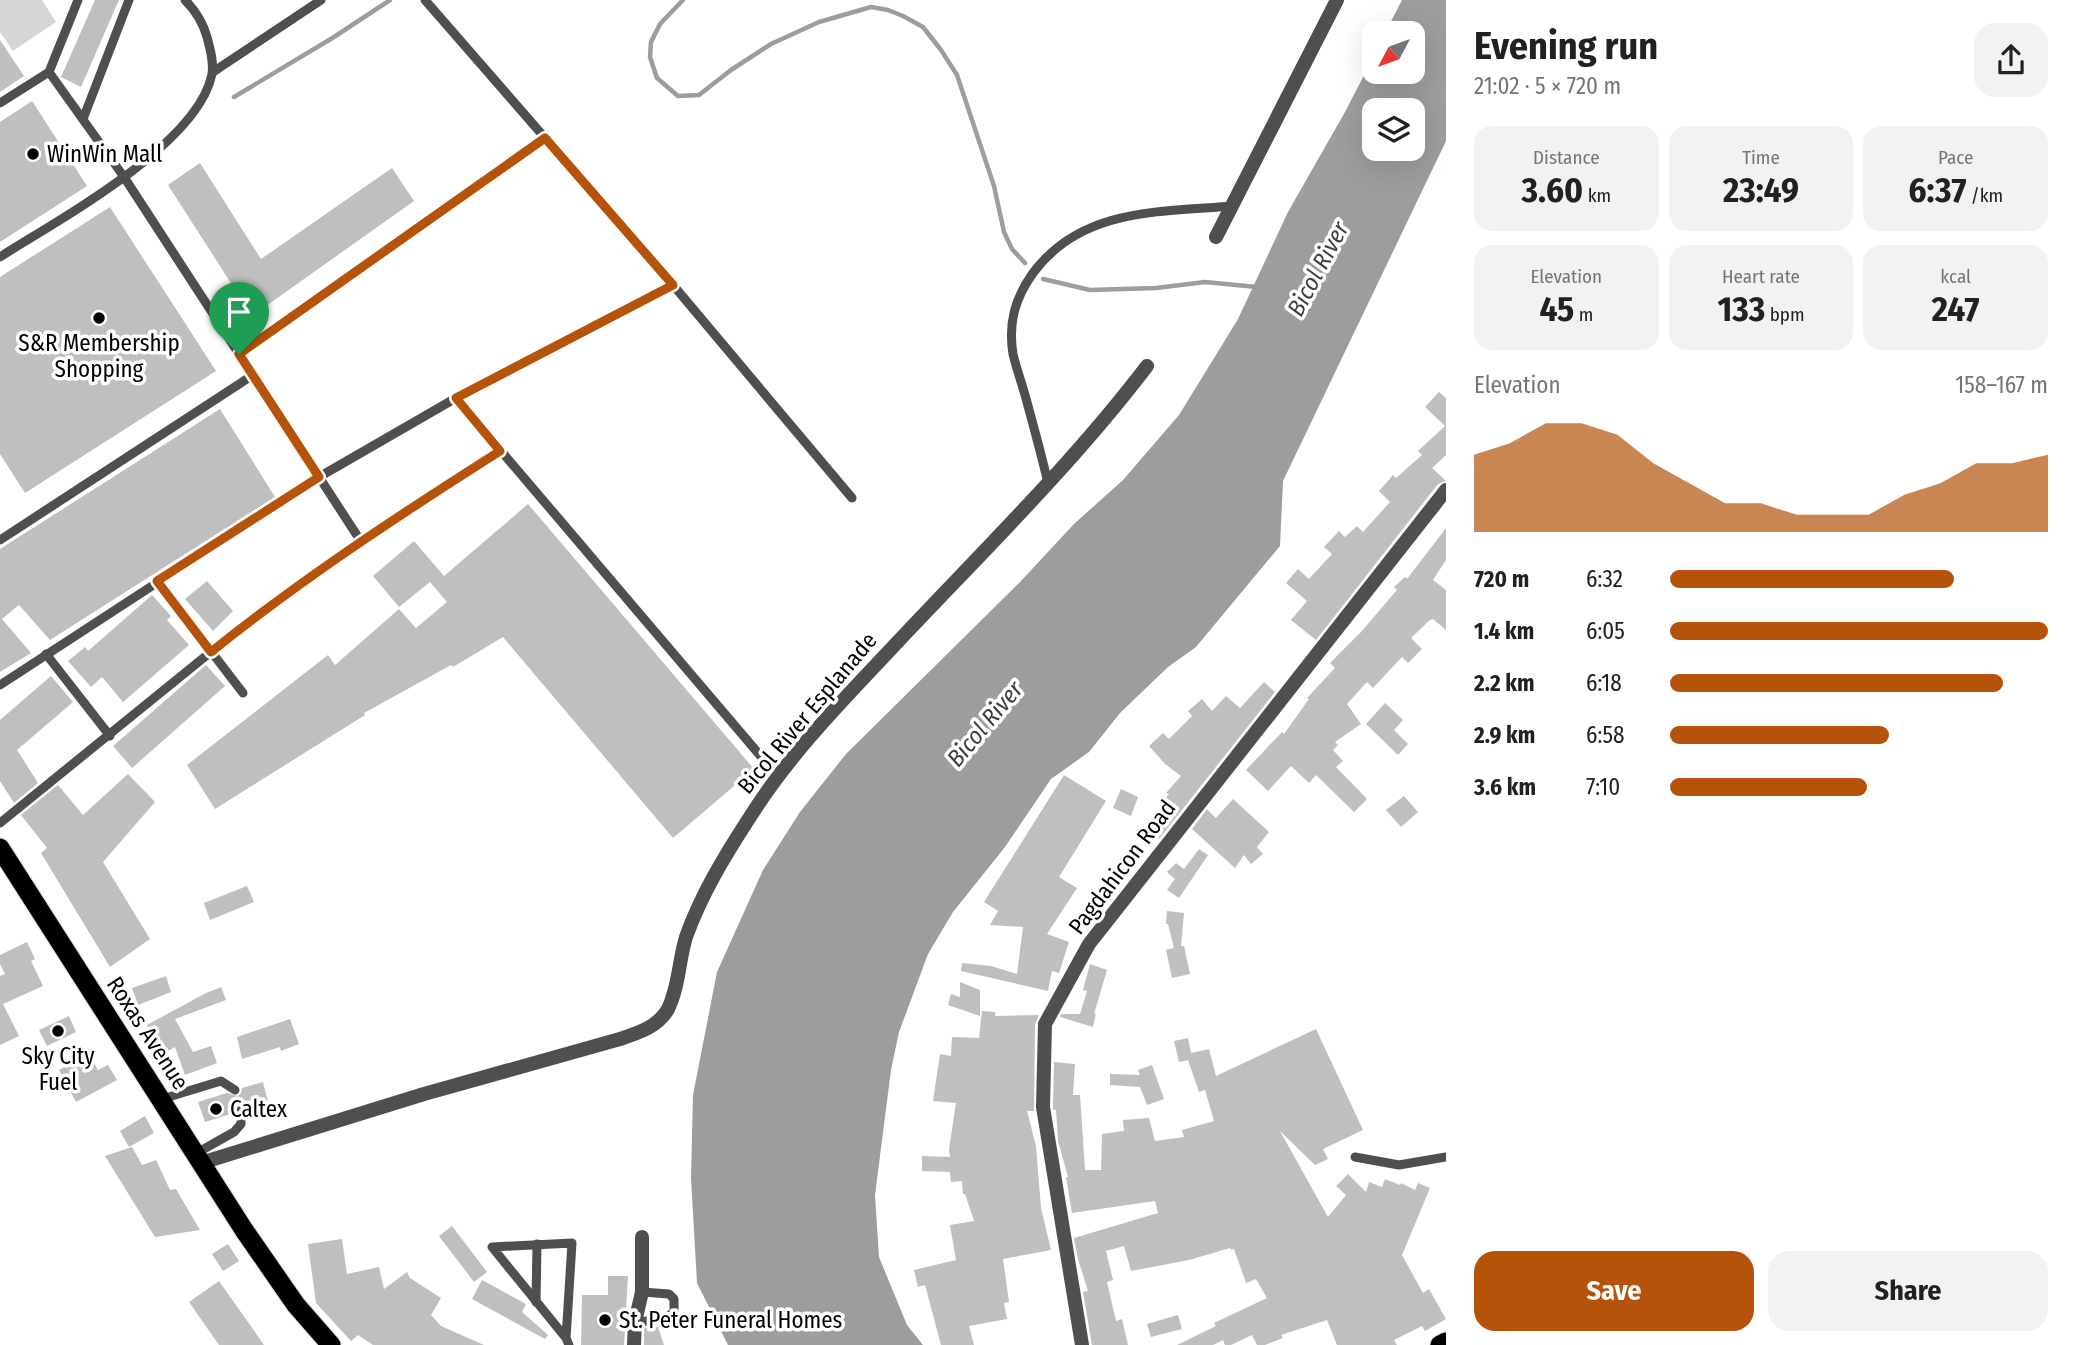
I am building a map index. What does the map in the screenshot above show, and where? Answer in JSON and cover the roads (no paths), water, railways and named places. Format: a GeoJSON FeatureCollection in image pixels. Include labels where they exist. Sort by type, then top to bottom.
{"type":"FeatureCollection","features":[{"type":"Feature","properties":{"kind":"highway","name":"Roxas Avenue"},"geometry":{"type":"LineString","coordinates":[[0,848],[296,1306],[331,1345]]}},
{"type":"Feature","properties":{"kind":"highway"},"geometry":{"type":"LineString","coordinates":[[1440,1345],[1446,1342]]}},
{"type":"Feature","properties":{"kind":"street"},"geometry":{"type":"LineString","coordinates":[[1216,237],[1337,0]]}},
{"type":"Feature","properties":{"kind":"street","name":"Bicol River Esplanade"},"geometry":{"type":"LineString","coordinates":[[198,1158],[620,1039],[645,1030],[658,1021],[668,1009],[681,951],[698,907],[722,862],[779,774],[851,691],[1048,483],[1147,366]]}},
{"type":"Feature","properties":{"kind":"street","name":"Pagdahicon Road"},"geometry":{"type":"LineString","coordinates":[[1082,1345],[1043,1107],[1045,1024],[1089,944],[1446,490]]}},
{"type":"Feature","properties":{"kind":"street"},"geometry":{"type":"LineString","coordinates":[[634,1345],[635,1322],[642,1292],[642,1237]]}},
{"type":"Feature","properties":{"kind":"lane"},"geometry":{"type":"LineString","coordinates":[[83,119],[129,0]]}},
{"type":"Feature","properties":{"kind":"lane"},"geometry":{"type":"LineString","coordinates":[[0,257],[124,177],[150,157],[192,115],[204,97],[213,72],[211,49],[204,26],[185,0]]}},
{"type":"Feature","properties":{"kind":"lane"},"geometry":{"type":"LineString","coordinates":[[213,72],[321,0]]}},
{"type":"Feature","properties":{"kind":"lane"},"geometry":{"type":"LineString","coordinates":[[425,0],[673,285],[852,498]]}},
{"type":"Feature","properties":{"kind":"lane"},"geometry":{"type":"LineString","coordinates":[[0,103],[49,72],[76,1]]}},
{"type":"Feature","properties":{"kind":"lane"},"geometry":{"type":"LineString","coordinates":[[49,72],[124,177],[360,540]]}},
{"type":"Feature","properties":{"kind":"lane"},"geometry":{"type":"LineString","coordinates":[[239,354],[545,138]]}},
{"type":"Feature","properties":{"kind":"lane"},"geometry":{"type":"LineString","coordinates":[[1048,483],[1013,353],[1014,307],[1023,287],[1047,255],[1067,239],[1101,223],[1151,212],[1233,206]]}},
{"type":"Feature","properties":{"kind":"lane"},"geometry":{"type":"LineString","coordinates":[[0,685],[319,477],[456,398],[673,285]]}},
{"type":"Feature","properties":{"kind":"lane"},"geometry":{"type":"LineString","coordinates":[[0,540],[253,375]]}},
{"type":"Feature","properties":{"kind":"lane"},"geometry":{"type":"LineString","coordinates":[[456,398],[764,760]]}},
{"type":"Feature","properties":{"kind":"lane"},"geometry":{"type":"LineString","coordinates":[[0,823],[271,603],[360,540],[500,451]]}},
{"type":"Feature","properties":{"kind":"lane"},"geometry":{"type":"LineString","coordinates":[[157,581],[243,693]]}},
{"type":"Feature","properties":{"kind":"lane"},"geometry":{"type":"LineString","coordinates":[[46,654],[110,736]]}},
{"type":"Feature","properties":{"kind":"lane"},"geometry":{"type":"LineString","coordinates":[[161,1100],[220,1081],[234,1090]]}},
{"type":"Feature","properties":{"kind":"lane"},"geometry":{"type":"LineString","coordinates":[[198,1158],[242,1124],[241,1110]]}},
{"type":"Feature","properties":{"kind":"lane"},"geometry":{"type":"LineString","coordinates":[[1355,1157],[1399,1165],[1446,1157]]}},
{"type":"Feature","properties":{"kind":"lane"},"geometry":{"type":"LineString","coordinates":[[572,1243],[568,1342],[536,1302],[492,1247],[572,1243]]}},
{"type":"Feature","properties":{"kind":"lane"},"geometry":{"type":"LineString","coordinates":[[536,1302],[537,1244]]}},
{"type":"Feature","properties":{"kind":"lane"},"geometry":{"type":"LineString","coordinates":[[635,1322],[663,1320],[674,1311],[674,1298],[669,1294],[642,1292]]}},
{"type":"Feature","properties":{"kind":"water","name":"Bicol River"},"geometry":{"type":"Polygon","coordinates":[[[1402,0],[1446,0],[1446,141],[1283,481],[1280,546],[1196,647],[1168,667],[1120,713],[1089,752],[1051,779],[1005,847],[953,912],[928,954],[899,1032],[891,1070],[875,1195],[879,1257],[907,1325],[923,1345],[728,1345],[697,1283],[691,1178],[693,1095],[717,972],[763,870],[800,812],[846,754],[1020,582],[1074,524],[1123,480],[1179,415],[1238,319],[1288,212],[1362,79],[1362,84],[1425,84],[1425,21],[1391,21],[1402,0]]]}},
{"type":"Feature","properties":{"kind":"waterway"},"geometry":{"type":"LineString","coordinates":[[234,97],[390,0]]}},
{"type":"Feature","properties":{"kind":"waterway"},"geometry":{"type":"LineString","coordinates":[[683,0],[660,24],[651,42],[650,57],[657,78],[678,96],[699,95],[771,44],[819,22],[871,7],[888,10],[923,27],[957,75],[994,186],[1004,232],[1012,249],[1025,263]]}},
{"type":"Feature","properties":{"kind":"waterway"},"geometry":{"type":"LineString","coordinates":[[1043,279],[1090,290],[1156,288],[1205,282],[1257,287]]}},
{"type":"Feature","properties":{"kind":"place","name":"WinWin Mall"},"geometry":{"type":"Point","coordinates":[33,154]}},
{"type":"Feature","properties":{"kind":"place","name":"S&R Membership Shopping"},"geometry":{"type":"Point","coordinates":[99,318]}},
{"type":"Feature","properties":{"kind":"place","name":"Sky City Fuel"},"geometry":{"type":"Point","coordinates":[58,1031]}},
{"type":"Feature","properties":{"kind":"place","name":"Caltex"},"geometry":{"type":"Point","coordinates":[216,1109]}},
{"type":"Feature","properties":{"kind":"place","name":"St. Peter Funeral Homes"},"geometry":{"type":"Point","coordinates":[605,1320]}}]}
